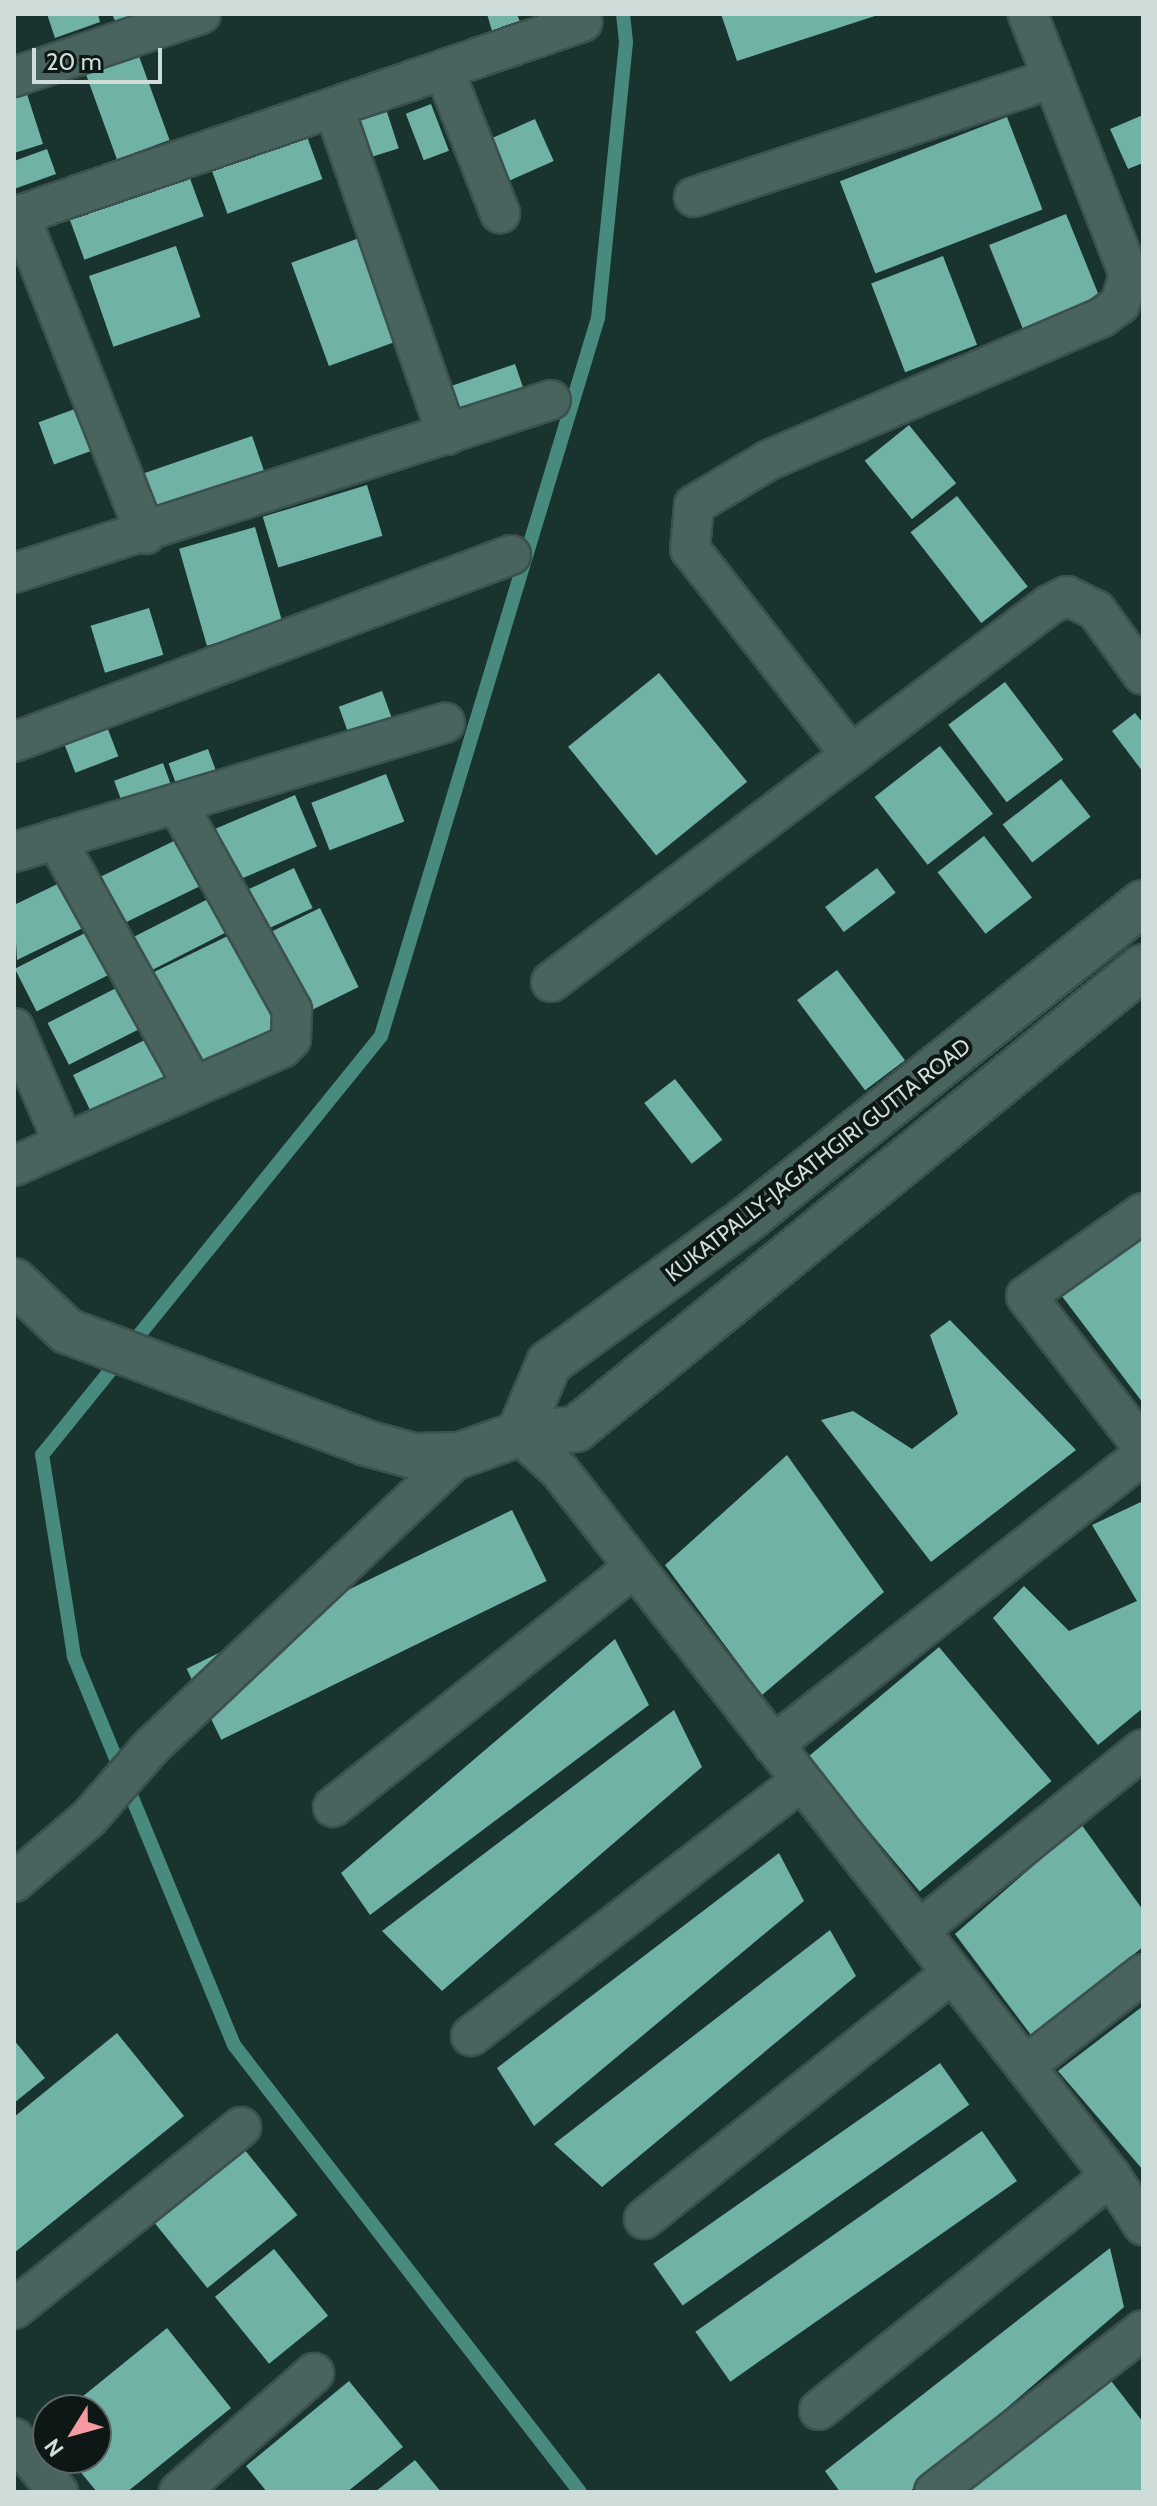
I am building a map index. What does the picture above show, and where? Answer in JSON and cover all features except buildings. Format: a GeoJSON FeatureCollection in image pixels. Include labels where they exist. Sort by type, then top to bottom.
{"type":"FeatureCollection","features":[{"type":"Feature","properties":{"kind":"street"},"geometry":{"type":"LineString","coordinates":[[14,77],[201,14]]}},
{"type":"Feature","properties":{"kind":"street"},"geometry":{"type":"LineString","coordinates":[[851,755],[690,549],[694,505],[769,460],[1102,317],[1120,304],[1129,275],[1028,14]]}},
{"type":"Feature","properties":{"kind":"street"},"geometry":{"type":"LineString","coordinates":[[146,534],[17,216],[582,22]]}},
{"type":"Feature","properties":{"kind":"street"},"geometry":{"type":"LineString","coordinates":[[444,70],[500,213]]}},
{"type":"Feature","properties":{"kind":"street"},"geometry":{"type":"LineString","coordinates":[[694,197],[1053,78]]}},
{"type":"Feature","properties":{"kind":"street"},"geometry":{"type":"LineString","coordinates":[[334,108],[447,435]]}},
{"type":"Feature","properties":{"kind":"street"},"geometry":{"type":"LineString","coordinates":[[14,573],[146,534],[551,400]]}},
{"type":"Feature","properties":{"kind":"street"},"geometry":{"type":"LineString","coordinates":[[14,742],[511,555]]}},
{"type":"Feature","properties":{"kind":"street"},"geometry":{"type":"LineString","coordinates":[[551,982],[1067,596],[1096,610],[1143,675]]}},
{"type":"Feature","properties":{"kind":"street"},"geometry":{"type":"LineString","coordinates":[[14,852],[445,723]]}},
{"type":"Feature","properties":{"kind":"street"},"geometry":{"type":"LineString","coordinates":[[14,1166],[63,1141],[282,1048],[291,1039],[294,1022],[292,1010],[178,805]]}},
{"type":"Feature","properties":{"kind":"street"},"geometry":{"type":"LineString","coordinates":[[56,839],[193,1085]]}},
{"type":"Feature","properties":{"kind":"street","name":"KUKATPALLY-JAGATHGIRI GUTTA ROAD"},"geometry":{"type":"LineString","coordinates":[[519,1434],[549,1363],[751,1216],[1143,903]]}},
{"type":"Feature","properties":{"kind":"street"},"geometry":{"type":"LineString","coordinates":[[16,1289],[67,1331],[378,1447],[414,1456],[460,1455],[519,1434],[576,1429],[1143,967]]}},
{"type":"Feature","properties":{"kind":"street"},"geometry":{"type":"LineString","coordinates":[[14,1028],[63,1141]]}},
{"type":"Feature","properties":{"kind":"street"},"geometry":{"type":"LineString","coordinates":[[1143,1213],[1026,1296],[1143,1447]]}},
{"type":"Feature","properties":{"kind":"street"},"geometry":{"type":"LineString","coordinates":[[519,1434],[559,1470],[1111,2176],[1143,2225]]}},
{"type":"Feature","properties":{"kind":"street"},"geometry":{"type":"LineString","coordinates":[[14,1882],[89,1818],[151,1747],[460,1455]]}},
{"type":"Feature","properties":{"kind":"street"},"geometry":{"type":"LineString","coordinates":[[773,1745],[1143,1455]]}},
{"type":"Feature","properties":{"kind":"street"},"geometry":{"type":"LineString","coordinates":[[333,1807],[634,1568]]}},
{"type":"Feature","properties":{"kind":"street"},"geometry":{"type":"LineString","coordinates":[[919,1930],[1143,1749]]}},
{"type":"Feature","properties":{"kind":"street"},"geometry":{"type":"LineString","coordinates":[[471,2036],[800,1782]]}},
{"type":"Feature","properties":{"kind":"street"},"geometry":{"type":"LineString","coordinates":[[644,2219],[952,1973]]}},
{"type":"Feature","properties":{"kind":"street"},"geometry":{"type":"LineString","coordinates":[[1025,2066],[1143,1974]]}},
{"type":"Feature","properties":{"kind":"street"},"geometry":{"type":"LineString","coordinates":[[14,2309],[241,2127]]}},
{"type":"Feature","properties":{"kind":"street"},"geometry":{"type":"LineString","coordinates":[[819,2410],[1111,2176]]}},
{"type":"Feature","properties":{"kind":"street"},"geometry":{"type":"LineString","coordinates":[[934,2492],[1143,2330]]}},
{"type":"Feature","properties":{"kind":"street"},"geometry":{"type":"LineString","coordinates":[[179,2492],[314,2373]]}},
{"type":"Feature","properties":{"kind":"street"},"geometry":{"type":"LineString","coordinates":[[14,2438],[58,2492]]}},
{"type":"Feature","properties":{"kind":"waterway"},"geometry":{"type":"LineString","coordinates":[[580,2492],[234,2045],[74,1656],[42,1455],[381,1036],[598,318],[626,42],[623,14]]}}]}
